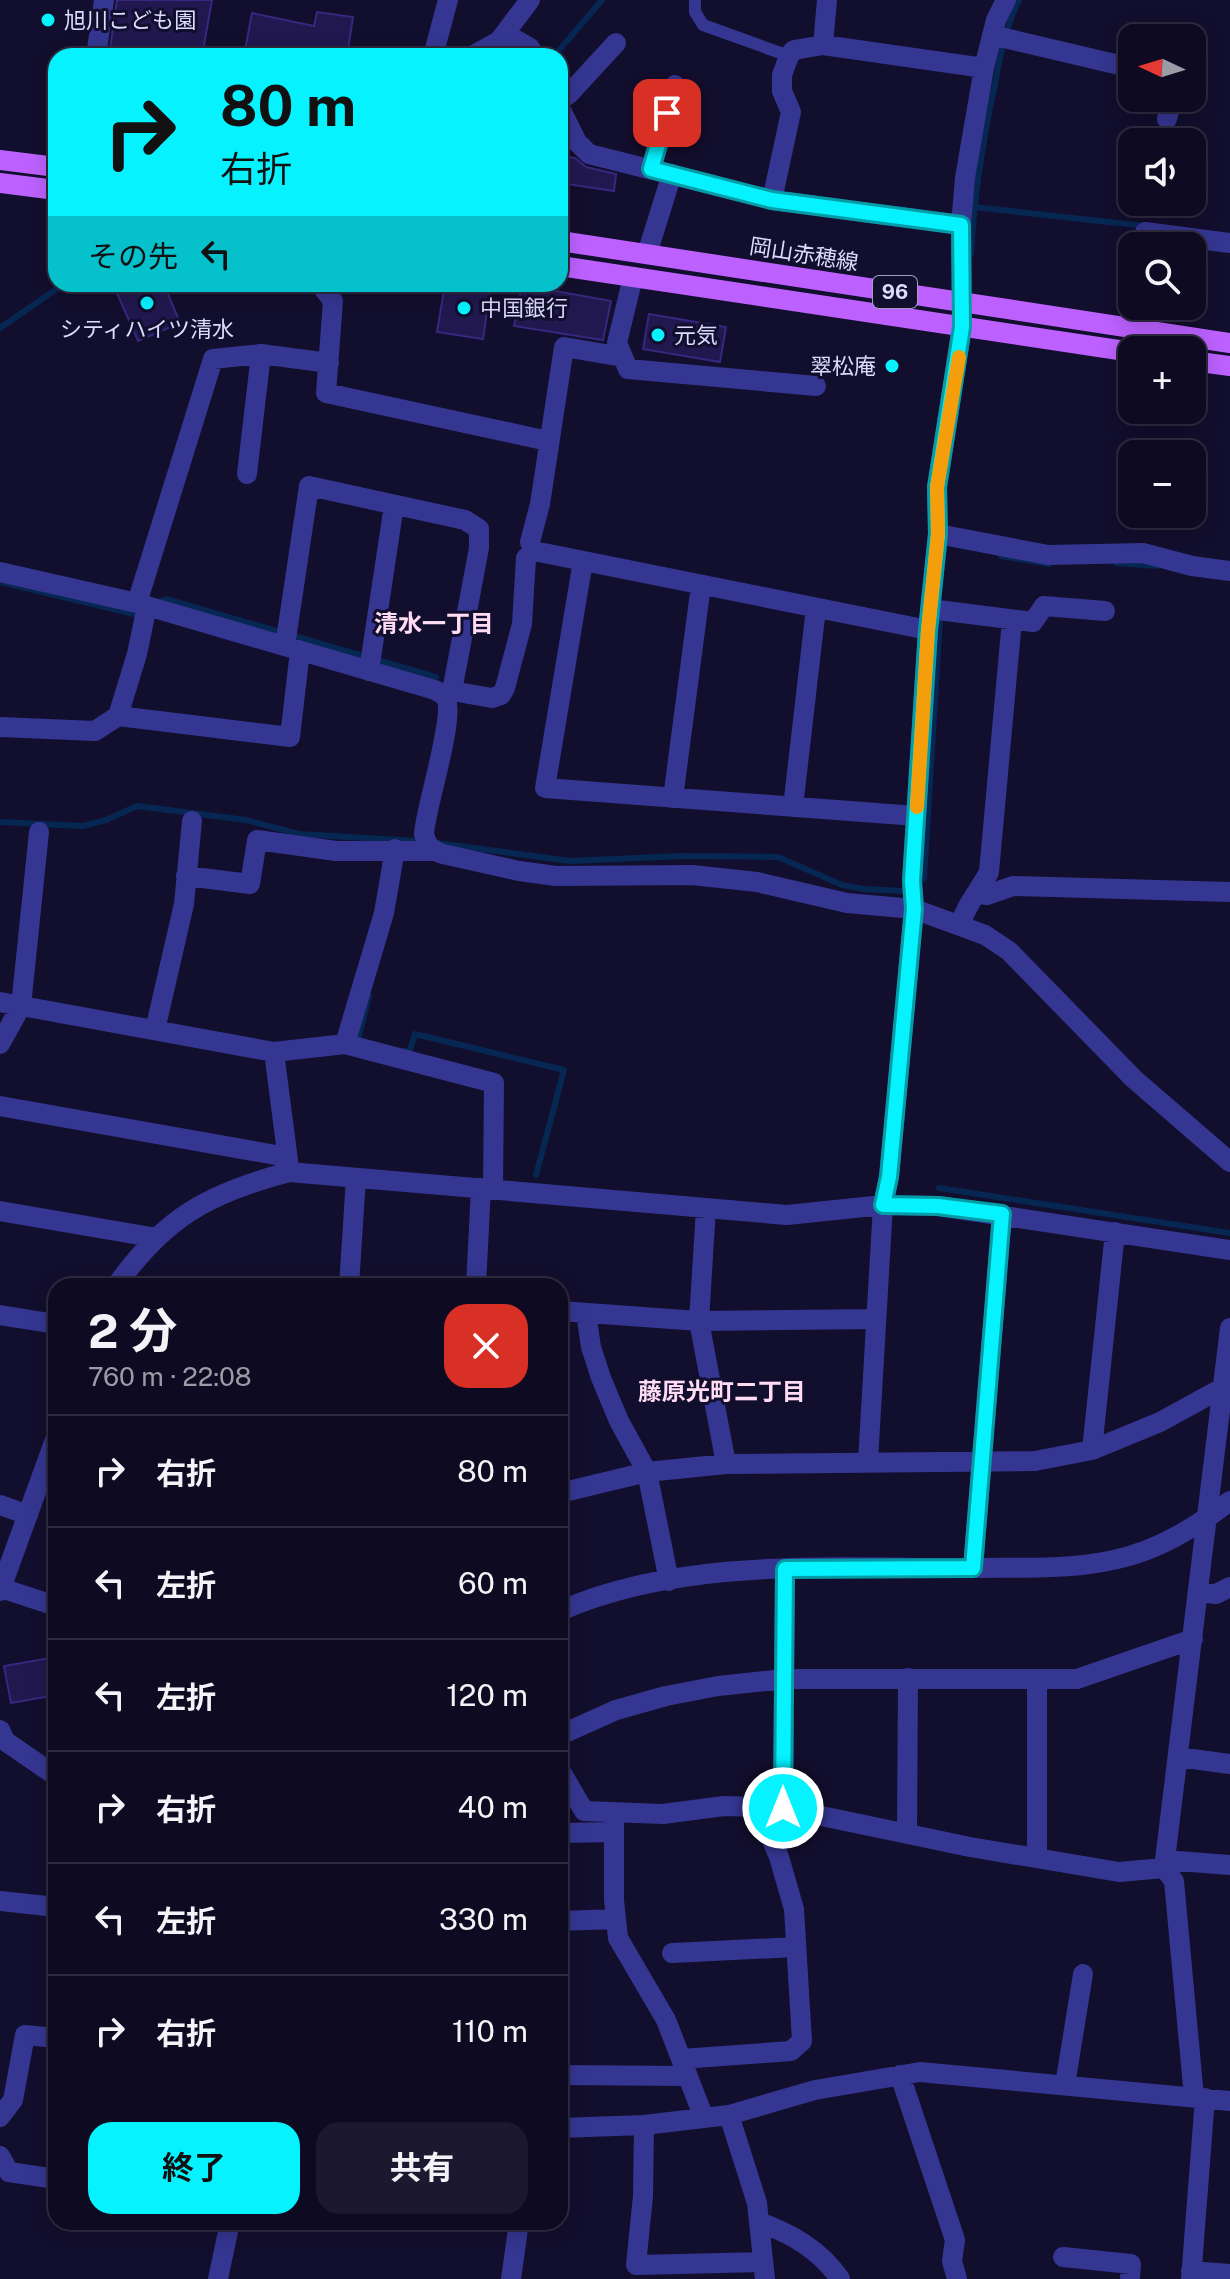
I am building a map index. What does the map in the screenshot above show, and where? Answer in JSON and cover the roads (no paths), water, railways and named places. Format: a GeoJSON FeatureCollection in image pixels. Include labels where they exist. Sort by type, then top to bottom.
{"type":"FeatureCollection","features":[{"type":"Feature","properties":{"kind":"main road"},"geometry":{"type":"LineString","coordinates":[[0,160],[48,166]]}},
{"type":"Feature","properties":{"kind":"main road"},"geometry":{"type":"LineString","coordinates":[[0,183],[48,191]]}},
{"type":"Feature","properties":{"kind":"main road","name":"岡山赤穂線"},"geometry":{"type":"LineString","coordinates":[[568,242],[1230,343]]}},
{"type":"Feature","properties":{"kind":"main road","name":"96"},"geometry":{"type":"LineString","coordinates":[[568,267],[1118,350]]}},
{"type":"Feature","properties":{"kind":"main road"},"geometry":{"type":"LineString","coordinates":[[1206,363],[1230,366]]}},
{"type":"Feature","properties":{"kind":"street"},"geometry":{"type":"LineString","coordinates":[[97,48],[104,0]]}},
{"type":"Feature","properties":{"kind":"street"},"geometry":{"type":"LineString","coordinates":[[435,48],[448,0]]}},
{"type":"Feature","properties":{"kind":"street"},"geometry":{"type":"LineString","coordinates":[[486,48],[506,34],[530,0]]}},
{"type":"Feature","properties":{"kind":"street"},"geometry":{"type":"LineString","coordinates":[[823,45],[827,0]]}},
{"type":"Feature","properties":{"kind":"street"},"geometry":{"type":"LineString","coordinates":[[868,1461],[883,1205],[889,1177],[912,895],[928,630],[938,534],[937,487],[962,327],[961,225],[965,178],[984,68],[1001,37],[1006,0]]}},
{"type":"Feature","properties":{"kind":"street"},"geometry":{"type":"LineString","coordinates":[[506,34],[530,48]]}},
{"type":"Feature","properties":{"kind":"street"},"geometry":{"type":"LineString","coordinates":[[1001,37],[1118,65]]}},
{"type":"Feature","properties":{"kind":"street"},"geometry":{"type":"LineString","coordinates":[[568,92],[616,43]]}},
{"type":"Feature","properties":{"kind":"street"},"geometry":{"type":"LineString","coordinates":[[772,200],[791,112],[782,91],[782,75],[794,50],[823,45],[984,68]]}},
{"type":"Feature","properties":{"kind":"street"},"geometry":{"type":"LineString","coordinates":[[651,169],[675,85]]}},
{"type":"Feature","properties":{"kind":"street"},"geometry":{"type":"LineString","coordinates":[[1167,119],[1169,112]]}},
{"type":"Feature","properties":{"kind":"street"},"geometry":{"type":"LineString","coordinates":[[568,124],[577,142],[589,154],[772,200],[961,225]]}},
{"type":"Feature","properties":{"kind":"street"},"geometry":{"type":"LineString","coordinates":[[0,152],[23,163]]}},
{"type":"Feature","properties":{"kind":"street"},"geometry":{"type":"LineString","coordinates":[[647,254],[672,174]]}},
{"type":"Feature","properties":{"kind":"street"},"geometry":{"type":"LineString","coordinates":[[0,193],[48,192]]}},
{"type":"Feature","properties":{"kind":"street"},"geometry":{"type":"LineString","coordinates":[[1206,240],[1230,243]]}},
{"type":"Feature","properties":{"kind":"street"},"geometry":{"type":"LineString","coordinates":[[633,277],[617,343],[628,369],[816,386]]}},
{"type":"Feature","properties":{"kind":"street"},"geometry":{"type":"LineString","coordinates":[[326,292],[333,301],[326,393],[548,441]]}},
{"type":"Feature","properties":{"kind":"street"},"geometry":{"type":"LineString","coordinates":[[534,551],[530,542],[540,504],[564,347],[623,357]]}},
{"type":"Feature","properties":{"kind":"street"},"geometry":{"type":"LineString","coordinates":[[0,727],[95,731],[118,716],[137,654],[142,605],[213,359],[261,354],[329,363]]}},
{"type":"Feature","properties":{"kind":"street"},"geometry":{"type":"LineString","coordinates":[[247,474],[261,354]]}},
{"type":"Feature","properties":{"kind":"street"},"geometry":{"type":"LineString","coordinates":[[118,716],[290,737],[290,641],[309,486],[465,520],[479,529],[479,548],[449,694],[428,843]]}},
{"type":"Feature","properties":{"kind":"street"},"geometry":{"type":"LineString","coordinates":[[371,662],[394,505]]}},
{"type":"Feature","properties":{"kind":"street"},"geometry":{"type":"LineString","coordinates":[[938,534],[1048,555],[1143,553],[1192,566],[1230,571]]}},
{"type":"Feature","properties":{"kind":"street"},"geometry":{"type":"LineString","coordinates":[[0,572],[371,662],[449,694],[492,698],[501,695],[505,688],[522,624],[526,558],[534,551]]}},
{"type":"Feature","properties":{"kind":"street"},"geometry":{"type":"LineString","coordinates":[[534,551],[928,630]]}},
{"type":"Feature","properties":{"kind":"street"},"geometry":{"type":"LineString","coordinates":[[583,561],[545,788],[916,816]]}},
{"type":"Feature","properties":{"kind":"street"},"geometry":{"type":"LineString","coordinates":[[673,798],[701,585]]}},
{"type":"Feature","properties":{"kind":"street"},"geometry":{"type":"LineString","coordinates":[[930,609],[1033,622],[1044,606],[1105,611]]}},
{"type":"Feature","properties":{"kind":"street"},"geometry":{"type":"LineString","coordinates":[[793,807],[816,608]]}},
{"type":"Feature","properties":{"kind":"street"},"geometry":{"type":"LineString","coordinates":[[960,926],[964,909],[989,872],[1012,620]]}},
{"type":"Feature","properties":{"kind":"street"},"geometry":{"type":"LineString","coordinates":[[155,1030],[184,904],[192,821]]}},
{"type":"Feature","properties":{"kind":"street"},"geometry":{"type":"LineString","coordinates":[[0,1044],[21,1006],[39,832]]}},
{"type":"Feature","properties":{"kind":"street"},"geometry":{"type":"LineString","coordinates":[[186,876],[250,884],[257,840],[336,851],[400,850],[428,843],[519,871],[556,876],[692,875],[757,882],[847,903],[912,895],[960,926],[985,935],[1009,951],[1134,1079],[1230,1162]]}},
{"type":"Feature","properties":{"kind":"street"},"geometry":{"type":"LineString","coordinates":[[345,1044],[400,850]]}},
{"type":"Feature","properties":{"kind":"street"},"geometry":{"type":"LineString","coordinates":[[977,894],[987,895],[1013,886],[1230,892]]}},
{"type":"Feature","properties":{"kind":"street"},"geometry":{"type":"LineString","coordinates":[[0,1002],[274,1052],[345,1044],[494,1083],[477,1278]]}},
{"type":"Feature","properties":{"kind":"street"},"geometry":{"type":"LineString","coordinates":[[274,1052],[288,1165]]}},
{"type":"Feature","properties":{"kind":"street"},"geometry":{"type":"LineString","coordinates":[[0,1106],[356,1178],[787,1215],[883,1205],[938,1206],[1230,1250]]}},
{"type":"Feature","properties":{"kind":"street"},"geometry":{"type":"LineString","coordinates":[[122,1278],[139,1254],[207,1199],[288,1165]]}},
{"type":"Feature","properties":{"kind":"street"},"geometry":{"type":"LineString","coordinates":[[350,1278],[356,1178]]}},
{"type":"Feature","properties":{"kind":"street"},"geometry":{"type":"LineString","coordinates":[[706,1208],[699,1321],[726,1464]]}},
{"type":"Feature","properties":{"kind":"street"},"geometry":{"type":"LineString","coordinates":[[0,1211],[157,1238]]}},
{"type":"Feature","properties":{"kind":"street"},"geometry":{"type":"LineString","coordinates":[[973,1568],[1002,1214]]}},
{"type":"Feature","properties":{"kind":"street"},"geometry":{"type":"LineString","coordinates":[[1092,1450],[1115,1232]]}},
{"type":"Feature","properties":{"kind":"street"},"geometry":{"type":"LineString","coordinates":[[568,1312],[699,1321],[876,1319]]}},
{"type":"Feature","properties":{"kind":"street"},"geometry":{"type":"LineString","coordinates":[[586,1313],[591,1347],[601,1378],[619,1421],[647,1472],[669,1581]]}},
{"type":"Feature","properties":{"kind":"street"},"geometry":{"type":"LineString","coordinates":[[0,1315],[48,1323]]}},
{"type":"Feature","properties":{"kind":"street"},"geometry":{"type":"LineString","coordinates":[[1230,1328],[1165,1864],[1174,1881],[1200,2098],[1191,2275],[1230,2274]]}},
{"type":"Feature","properties":{"kind":"street"},"geometry":{"type":"LineString","coordinates":[[568,1491],[647,1472],[726,1464],[1035,1461],[1092,1450],[1160,1422],[1224,1387]]}},
{"type":"Feature","properties":{"kind":"street"},"geometry":{"type":"LineString","coordinates":[[48,1459],[0,1589],[48,1604]]}},
{"type":"Feature","properties":{"kind":"street"},"geometry":{"type":"LineString","coordinates":[[568,1608],[592,1597],[698,1574],[785,1569],[1078,1567],[1131,1556],[1208,1518],[1230,1501]]}},
{"type":"Feature","properties":{"kind":"street"},"geometry":{"type":"LineString","coordinates":[[0,1505],[28,1515]]}},
{"type":"Feature","properties":{"kind":"street"},"geometry":{"type":"LineString","coordinates":[[783,1808],[785,1569]]}},
{"type":"Feature","properties":{"kind":"street"},"geometry":{"type":"LineString","coordinates":[[1199,1592],[1216,1594],[1230,1587]]}},
{"type":"Feature","properties":{"kind":"street"},"geometry":{"type":"LineString","coordinates":[[568,1731],[616,1710],[718,1686],[784,1679],[1077,1679],[1193,1639]]}},
{"type":"Feature","properties":{"kind":"street"},"geometry":{"type":"LineString","coordinates":[[907,1834],[908,1678]]}},
{"type":"Feature","properties":{"kind":"street"},"geometry":{"type":"LineString","coordinates":[[1037,1679],[1037,1858]]}},
{"type":"Feature","properties":{"kind":"street"},"geometry":{"type":"LineString","coordinates":[[2,1739],[48,1771]]}},
{"type":"Feature","properties":{"kind":"street"},"geometry":{"type":"LineString","coordinates":[[1178,1757],[1230,1764]]}},
{"type":"Feature","properties":{"kind":"street"},"geometry":{"type":"LineString","coordinates":[[568,1784],[584,1811],[614,1822]]}},
{"type":"Feature","properties":{"kind":"street"},"geometry":{"type":"LineString","coordinates":[[568,1831],[724,1806],[783,1808],[1119,1872],[1165,1864],[1230,1865]]}},
{"type":"Feature","properties":{"kind":"street"},"geometry":{"type":"LineString","coordinates":[[568,2074],[684,2067],[791,2051],[802,2041],[794,1909],[779,1857],[758,1807]]}},
{"type":"Feature","properties":{"kind":"street"},"geometry":{"type":"LineString","coordinates":[[614,1822],[618,1938],[666,2020],[704,2118]]}},
{"type":"Feature","properties":{"kind":"street"},"geometry":{"type":"LineString","coordinates":[[0,1901],[48,1906]]}},
{"type":"Feature","properties":{"kind":"street"},"geometry":{"type":"LineString","coordinates":[[568,1921],[616,1919]]}},
{"type":"Feature","properties":{"kind":"street"},"geometry":{"type":"LineString","coordinates":[[672,1953],[796,1947]]}},
{"type":"Feature","properties":{"kind":"street"},"geometry":{"type":"LineString","coordinates":[[1065,2085],[1083,1974]]}},
{"type":"Feature","properties":{"kind":"street"},"geometry":{"type":"LineString","coordinates":[[0,2117],[13,2100],[25,2035],[48,2037]]}},
{"type":"Feature","properties":{"kind":"street"},"geometry":{"type":"LineString","coordinates":[[568,2128],[644,2125],[729,2115],[815,2090],[920,2072],[1230,2101]]}},
{"type":"Feature","properties":{"kind":"street"},"geometry":{"type":"LineString","coordinates":[[900,2075],[955,2240],[952,2261],[957,2279]]}},
{"type":"Feature","properties":{"kind":"street"},"geometry":{"type":"LineString","coordinates":[[644,2125],[643,2196],[636,2265],[764,2270],[757,2203],[729,2115]]}},
{"type":"Feature","properties":{"kind":"street"},"geometry":{"type":"LineString","coordinates":[[0,2156],[9,2172],[48,2178]]}},
{"type":"Feature","properties":{"kind":"street"},"geometry":{"type":"LineString","coordinates":[[759,2222],[785,2231],[809,2246],[840,2279]]}},
{"type":"Feature","properties":{"kind":"street"},"geometry":{"type":"LineString","coordinates":[[218,2279],[228,2230]]}},
{"type":"Feature","properties":{"kind":"street"},"geometry":{"type":"LineString","coordinates":[[511,2279],[518,2230]]}},
{"type":"Feature","properties":{"kind":"street"},"geometry":{"type":"LineString","coordinates":[[1063,2257],[1131,2264],[1130,2279]]}},
{"type":"Feature","properties":{"kind":"lane"},"geometry":{"type":"LineString","coordinates":[[695,0],[695,12],[703,25],[789,56]]}},
{"type":"Feature","properties":{"kind":"waterway"},"geometry":{"type":"LineString","coordinates":[[561,48],[602,0]]}},
{"type":"Feature","properties":{"kind":"waterway"},"geometry":{"type":"LineString","coordinates":[[971,254],[976,192],[986,130],[1004,43],[1019,0]]}},
{"type":"Feature","properties":{"kind":"waterway"},"geometry":{"type":"LineString","coordinates":[[974,207],[1145,226]]}},
{"type":"Feature","properties":{"kind":"waterway"},"geometry":{"type":"LineString","coordinates":[[0,328],[52,292]]}},
{"type":"Feature","properties":{"kind":"waterway"},"geometry":{"type":"LineString","coordinates":[[1001,556],[1049,564]]}},
{"type":"Feature","properties":{"kind":"waterway"},"geometry":{"type":"LineString","coordinates":[[1116,563],[1157,566]]}},
{"type":"Feature","properties":{"kind":"waterway"},"geometry":{"type":"LineString","coordinates":[[0,582],[138,615]]}},
{"type":"Feature","properties":{"kind":"waterway"},"geometry":{"type":"LineString","coordinates":[[162,601],[166,599],[436,677]]}},
{"type":"Feature","properties":{"kind":"waterway"},"geometry":{"type":"LineString","coordinates":[[437,843],[570,861],[682,856],[778,857],[842,885],[902,891],[924,879],[940,619]]}},
{"type":"Feature","properties":{"kind":"waterway"},"geometry":{"type":"LineString","coordinates":[[0,822],[83,826],[137,806],[246,820],[299,834],[417,841]]}},
{"type":"Feature","properties":{"kind":"waterway"},"geometry":{"type":"LineString","coordinates":[[355,1041],[358,1040],[369,996]]}},
{"type":"Feature","properties":{"kind":"waterway"},"geometry":{"type":"LineString","coordinates":[[404,1051],[409,1052],[415,1034],[564,1070],[536,1175]]}},
{"type":"Feature","properties":{"kind":"waterway"},"geometry":{"type":"LineString","coordinates":[[939,1188],[1230,1233]]}},
{"type":"Feature","properties":{"kind":"place","name":"旭川こども園"},"geometry":{"type":"Point","coordinates":[48,20]}},
{"type":"Feature","properties":{"kind":"place","name":"シティハイツ清水"},"geometry":{"type":"Point","coordinates":[147,303]}},
{"type":"Feature","properties":{"kind":"place","name":"中国銀行"},"geometry":{"type":"Point","coordinates":[464,308]}},
{"type":"Feature","properties":{"kind":"place","name":"元気"},"geometry":{"type":"Point","coordinates":[658,335]}},
{"type":"Feature","properties":{"kind":"place","name":"翠松庵"},"geometry":{"type":"Point","coordinates":[892,366]}},
{"type":"Feature","properties":{"kind":"district","name":"清水一丁目"},"geometry":{"type":"Point","coordinates":[434,623]}},
{"type":"Feature","properties":{"kind":"district","name":"藤原光町二丁目"},"geometry":{"type":"Point","coordinates":[722,1391]}}]}
